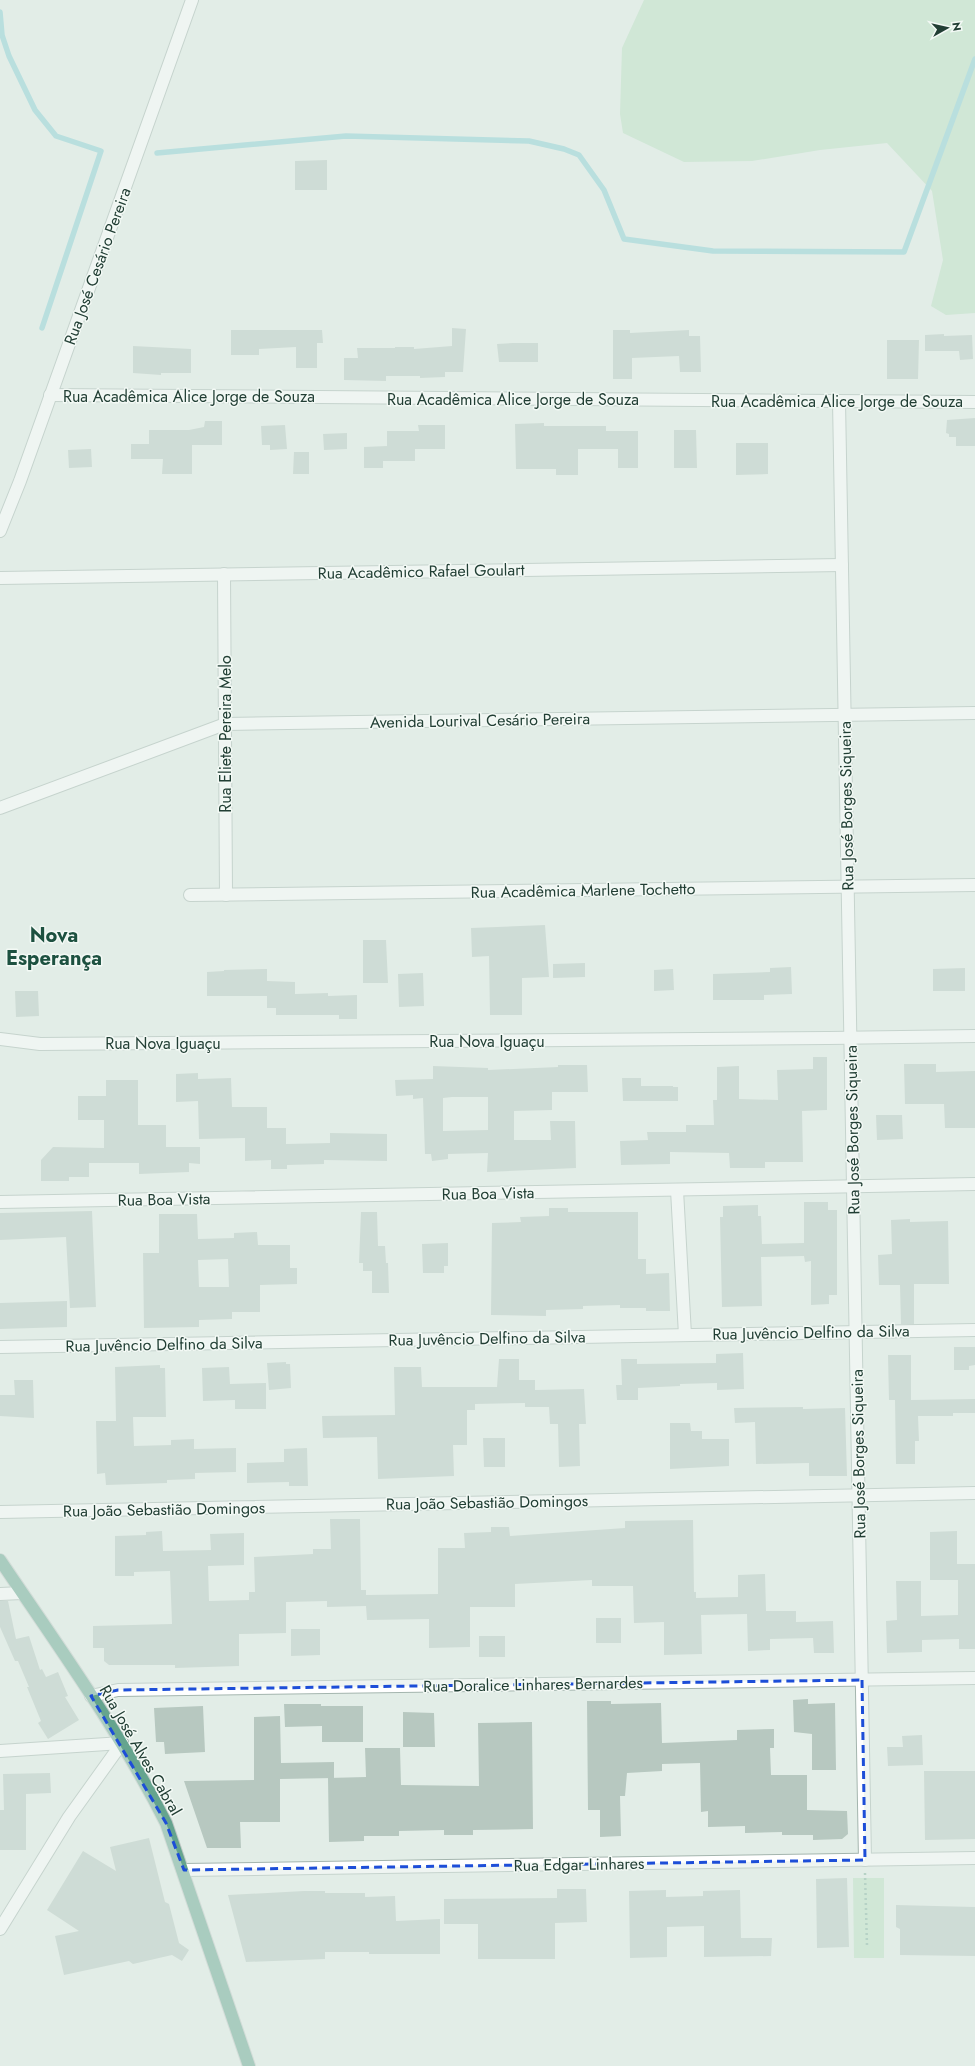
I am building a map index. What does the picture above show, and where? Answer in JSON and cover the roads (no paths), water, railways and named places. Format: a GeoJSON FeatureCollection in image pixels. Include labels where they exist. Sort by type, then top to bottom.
{"type":"FeatureCollection","features":[{"type":"Feature","properties":{"kind":"main road","name":"Rua José Alves Cabral"},"geometry":{"type":"LineString","coordinates":[[0,1560],[122,1743],[166,1823],[184,1870],[249,2066]]}},
{"type":"Feature","properties":{"kind":"street","name":"Rua José Cesário Pereira"},"geometry":{"type":"LineString","coordinates":[[0,530],[192,0]]}},
{"type":"Feature","properties":{"kind":"street","name":"Rua Acadêmica Alice Jorge de Souza"},"geometry":{"type":"LineString","coordinates":[[50,395],[975,402]]}},
{"type":"Feature","properties":{"kind":"street","name":"Rua José Borges Siqueira"},"geometry":{"type":"LineString","coordinates":[[840,401],[865,1860]]}},
{"type":"Feature","properties":{"kind":"street","name":"Rua Acadêmico Rafael Goulart"},"geometry":{"type":"LineString","coordinates":[[0,578],[842,565]]}},
{"type":"Feature","properties":{"kind":"street","name":"Rua Eliete Pereira Melo"},"geometry":{"type":"LineString","coordinates":[[224,574],[226,895]]}},
{"type":"Feature","properties":{"kind":"street","name":"Avenida Lourival Cesário Pereira"},"geometry":{"type":"LineString","coordinates":[[0,808],[225,724],[975,713]]}},
{"type":"Feature","properties":{"kind":"street","name":"Rua Acadêmica Marlene Tochetto"},"geometry":{"type":"LineString","coordinates":[[190,895],[975,885]]}},
{"type":"Feature","properties":{"kind":"street","name":"Rua Nova Iguaçu"},"geometry":{"type":"LineString","coordinates":[[0,1039],[40,1044],[975,1036]]}},
{"type":"Feature","properties":{"kind":"street","name":"Rua Boa Vista"},"geometry":{"type":"LineString","coordinates":[[0,1202],[975,1184]]}},
{"type":"Feature","properties":{"kind":"street"},"geometry":{"type":"LineString","coordinates":[[677,1190],[685,1334]]}},
{"type":"Feature","properties":{"kind":"street","name":"Rua Juvêncio Delfino da Silva"},"geometry":{"type":"LineString","coordinates":[[0,1347],[975,1330]]}},
{"type":"Feature","properties":{"kind":"street","name":"Rua João Sebastião Domingos"},"geometry":{"type":"LineString","coordinates":[[0,1512],[975,1493]]}},
{"type":"Feature","properties":{"kind":"street"},"geometry":{"type":"LineString","coordinates":[[0,1594],[22,1593]]}},
{"type":"Feature","properties":{"kind":"street","name":"Rua Doralice Linhares Bernardes"},"geometry":{"type":"LineString","coordinates":[[91,1696],[118,1690],[975,1678]]}},
{"type":"Feature","properties":{"kind":"street"},"geometry":{"type":"LineString","coordinates":[[0,1751],[122,1743]]}},
{"type":"Feature","properties":{"kind":"street"},"geometry":{"type":"LineString","coordinates":[[0,1929],[69,1817],[122,1743]]}},
{"type":"Feature","properties":{"kind":"street","name":"Rua Edgar Linhares"},"geometry":{"type":"LineString","coordinates":[[184,1870],[975,1858]]}},
{"type":"Feature","properties":{"kind":"waterway"},"geometry":{"type":"LineString","coordinates":[[0,12],[2,35],[9,56],[35,110],[56,136],[101,151],[42,328]]}},
{"type":"Feature","properties":{"kind":"waterway"},"geometry":{"type":"LineString","coordinates":[[157,153],[346,136],[529,141],[564,149],[579,155],[604,190],[624,239],[713,251],[904,252],[975,59]]}},
{"type":"Feature","properties":{"kind":"district","name":"Nova Esperança"},"geometry":{"type":"Point","coordinates":[54,946]}}]}
